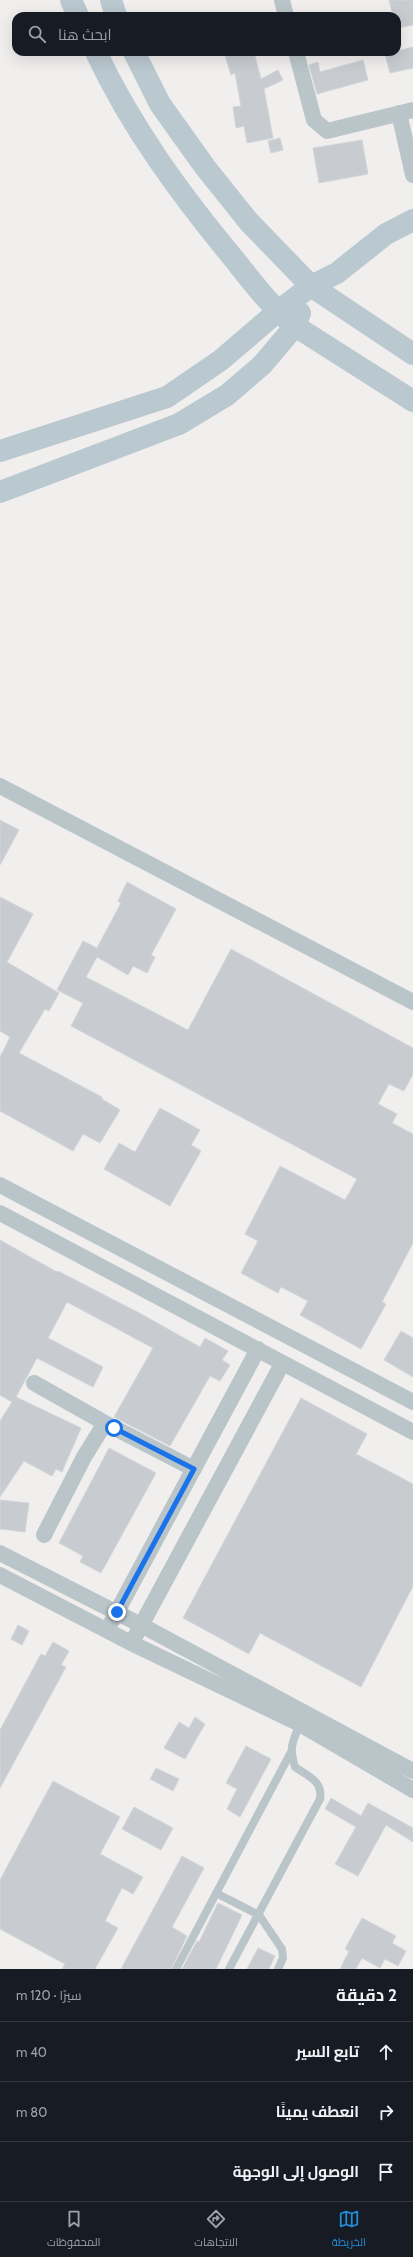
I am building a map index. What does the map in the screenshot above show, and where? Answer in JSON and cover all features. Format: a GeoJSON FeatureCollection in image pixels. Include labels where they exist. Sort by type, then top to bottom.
{"type":"FeatureCollection","features":[{"type":"Feature","properties":{"kind":"street"},"geometry":{"type":"LineString","coordinates":[[71,0],[76,12]]}},
{"type":"Feature","properties":{"kind":"street"},"geometry":{"type":"LineString","coordinates":[[111,0],[115,12]]}},
{"type":"Feature","properties":{"kind":"street"},"geometry":{"type":"LineString","coordinates":[[282,0],[285,12]]}},
{"type":"Feature","properties":{"kind":"street"},"geometry":{"type":"LineString","coordinates":[[98,56],[107,75],[155,155],[210,230],[277,312],[295,326],[413,401]]}},
{"type":"Feature","properties":{"kind":"street"},"geometry":{"type":"LineString","coordinates":[[136,56],[160,104],[205,167],[249,222],[311,286],[413,354]]}},
{"type":"Feature","properties":{"kind":"street"},"geometry":{"type":"LineString","coordinates":[[297,56],[314,120],[327,131],[406,111],[413,175]]}},
{"type":"Feature","properties":{"kind":"street"},"geometry":{"type":"LineString","coordinates":[[0,451],[167,397],[221,360],[277,312],[311,286],[336,273],[386,234],[413,220]]}},
{"type":"Feature","properties":{"kind":"street"},"geometry":{"type":"LineString","coordinates":[[0,492],[179,424],[227,396],[262,364],[295,326],[311,286]]}},
{"type":"Feature","properties":{"kind":"street"},"geometry":{"type":"LineString","coordinates":[[0,786],[413,1002]]}},
{"type":"Feature","properties":{"kind":"street"},"geometry":{"type":"LineString","coordinates":[[0,1185],[413,1402]]}},
{"type":"Feature","properties":{"kind":"street"},"geometry":{"type":"LineString","coordinates":[[0,1213],[258,1349],[282,1364],[413,1432]]}},
{"type":"Feature","properties":{"kind":"street"},"geometry":{"type":"LineString","coordinates":[[107,1630],[258,1349]]}},
{"type":"Feature","properties":{"kind":"street"},"geometry":{"type":"LineString","coordinates":[[131,1643],[282,1364]]}},
{"type":"Feature","properties":{"kind":"street"},"geometry":{"type":"LineString","coordinates":[[34,1383],[104,1423],[194,1469]]}},
{"type":"Feature","properties":{"kind":"street"},"geometry":{"type":"LineString","coordinates":[[44,1535],[104,1423]]}},
{"type":"Feature","properties":{"kind":"street"},"geometry":{"type":"LineString","coordinates":[[0,1553],[117,1612],[413,1770]]}},
{"type":"Feature","properties":{"kind":"street"},"geometry":{"type":"LineString","coordinates":[[0,1575],[131,1643],[300,1724],[413,1790]]}},
{"type":"Feature","properties":{"kind":"lane"},"geometry":{"type":"LineString","coordinates":[[229,1969],[320,1799],[322,1790],[318,1782],[295,1767],[291,1752],[290,1746],[300,1724]]}},
{"type":"Feature","properties":{"kind":"lane"},"geometry":{"type":"LineString","coordinates":[[176,1969],[291,1752]]}},
{"type":"Feature","properties":{"kind":"lane"},"geometry":{"type":"LineString","coordinates":[[216,1893],[259,1915],[282,1949],[283,1958],[278,1969]]}},
{"type":"Feature","properties":{"kind":"building"},"geometry":{"type":"Polygon","coordinates":[[[389,0],[413,0],[413,25],[401,27],[401,12],[392,12],[389,0]]]}},
{"type":"Feature","properties":{"kind":"building"},"geometry":{"type":"Polygon","coordinates":[[[413,47],[413,68],[390,73],[386,56],[401,56],[401,50],[413,47]]]}},
{"type":"Feature","properties":{"kind":"building"},"geometry":{"type":"Polygon","coordinates":[[[225,56],[255,56],[261,79],[278,70],[283,80],[264,89],[273,138],[247,143],[244,126],[236,128],[233,107],[241,106],[235,73],[231,75],[225,56]]]}},
{"type":"Feature","properties":{"kind":"building"},"geometry":{"type":"Polygon","coordinates":[[[363,60],[368,80],[317,94],[309,65],[318,62],[320,72],[363,60]]]}},
{"type":"Feature","properties":{"kind":"building"},"geometry":{"type":"Polygon","coordinates":[[[280,138],[283,150],[271,153],[268,141],[280,138]]]}},
{"type":"Feature","properties":{"kind":"building"},"geometry":{"type":"Polygon","coordinates":[[[362,140],[368,174],[319,183],[313,148],[362,140]]]}},
{"type":"Feature","properties":{"kind":"building"},"geometry":{"type":"Polygon","coordinates":[[[0,820],[19,830],[0,865],[0,820]]]}},
{"type":"Feature","properties":{"kind":"building"},"geometry":{"type":"Polygon","coordinates":[[[127,882],[176,909],[151,955],[155,957],[147,973],[133,966],[128,975],[97,957],[86,977],[188,1030],[231,949],[413,1048],[413,1074],[404,1091],[389,1084],[378,1104],[397,1114],[392,1123],[413,1134],[413,1243],[382,1302],[386,1304],[361,1349],[300,1315],[308,1301],[281,1287],[278,1293],[241,1273],[258,1241],[245,1234],[280,1166],[345,1200],[357,1179],[71,1026],[83,1003],[57,990],[83,941],[97,948],[121,903],[118,901],[127,882]]]}},
{"type":"Feature","properties":{"kind":"building"},"geometry":{"type":"Polygon","coordinates":[[[0,897],[33,914],[7,962],[59,993],[49,1011],[45,1009],[19,1053],[102,1097],[102,1099],[120,1110],[100,1143],[83,1134],[73,1151],[0,1111],[0,1057],[10,1037],[0,1031],[0,897]]]}},
{"type":"Feature","properties":{"kind":"building"},"geometry":{"type":"Polygon","coordinates":[[[160,1108],[200,1130],[191,1145],[201,1151],[170,1206],[104,1169],[119,1143],[135,1152],[160,1108]]]}},
{"type":"Feature","properties":{"kind":"building"},"geometry":{"type":"Polygon","coordinates":[[[0,1240],[57,1272],[58,1271],[143,1315],[200,1347],[205,1338],[228,1351],[222,1360],[230,1365],[220,1381],[210,1376],[170,1446],[114,1417],[153,1348],[67,1302],[48,1338],[103,1367],[93,1387],[37,1358],[16,1397],[81,1428],[62,1472],[56,1469],[52,1476],[24,1461],[0,1497],[0,1421],[12,1402],[0,1395],[0,1240]]]}},
{"type":"Feature","properties":{"kind":"building"},"geometry":{"type":"Polygon","coordinates":[[[401,1331],[413,1338],[413,1377],[384,1360],[401,1331]]]}},
{"type":"Feature","properties":{"kind":"building"},"geometry":{"type":"Polygon","coordinates":[[[301,1398],[367,1434],[356,1454],[413,1484],[413,1586],[361,1687],[260,1633],[249,1654],[183,1618],[301,1398]]]}},
{"type":"Feature","properties":{"kind":"building"},"geometry":{"type":"Polygon","coordinates":[[[109,1448],[156,1473],[101,1573],[80,1562],[83,1556],[59,1543],[109,1448]]]}},
{"type":"Feature","properties":{"kind":"building"},"geometry":{"type":"Polygon","coordinates":[[[0,1500],[29,1503],[25,1532],[0,1529],[0,1500]]]}},
{"type":"Feature","properties":{"kind":"building"},"geometry":{"type":"Polygon","coordinates":[[[18,1625],[29,1631],[22,1645],[11,1639],[18,1625]]]}},
{"type":"Feature","properties":{"kind":"building"},"geometry":{"type":"Polygon","coordinates":[[[53,1642],[69,1651],[61,1665],[66,1667],[0,1788],[0,1730],[41,1654],[45,1656],[53,1642]]]}},
{"type":"Feature","properties":{"kind":"building"},"geometry":{"type":"Polygon","coordinates":[[[195,1717],[205,1724],[185,1759],[164,1748],[179,1722],[189,1728],[195,1717]]]}},
{"type":"Feature","properties":{"kind":"building"},"geometry":{"type":"Polygon","coordinates":[[[246,1746],[271,1759],[240,1817],[227,1809],[237,1789],[226,1783],[246,1746]]]}},
{"type":"Feature","properties":{"kind":"building"},"geometry":{"type":"Polygon","coordinates":[[[156,1768],[179,1779],[173,1791],[150,1779],[156,1768]]]}},
{"type":"Feature","properties":{"kind":"building"},"geometry":{"type":"Polygon","coordinates":[[[53,1781],[120,1817],[100,1854],[143,1877],[133,1894],[122,1888],[105,1921],[118,1928],[95,1969],[62,1969],[65,1964],[0,1929],[0,1880],[53,1781]]]}},
{"type":"Feature","properties":{"kind":"building"},"geometry":{"type":"Polygon","coordinates":[[[331,1798],[361,1816],[368,1803],[413,1828],[413,1842],[386,1825],[358,1876],[335,1864],[356,1827],[325,1809],[331,1798]]]}},
{"type":"Feature","properties":{"kind":"building"},"geometry":{"type":"Polygon","coordinates":[[[134,1807],[173,1828],[161,1850],[122,1829],[134,1807]]]}},
{"type":"Feature","properties":{"kind":"building"},"geometry":{"type":"Polygon","coordinates":[[[182,1856],[204,1868],[172,1927],[187,1936],[171,1969],[121,1969],[182,1856]]]}},
{"type":"Feature","properties":{"kind":"building"},"geometry":{"type":"Polygon","coordinates":[[[218,1903],[242,1915],[216,1969],[182,1969],[197,1941],[199,1942],[218,1903]]]}},
{"type":"Feature","properties":{"kind":"building"},"geometry":{"type":"Polygon","coordinates":[[[362,1918],[396,1936],[392,1943],[406,1951],[398,1966],[385,1959],[380,1968],[362,1958],[356,1969],[340,1969],[349,1951],[345,1949],[362,1918]]]}},
{"type":"Feature","properties":{"kind":"building"},"geometry":{"type":"Polygon","coordinates":[[[258,1948],[275,1956],[269,1969],[247,1969],[258,1948]]]}},
{"type":"Feature","properties":{"kind":"route"},"geometry":{"type":"LineString","coordinates":[[114,1428],[194,1469],[117,1612]]}}]}
